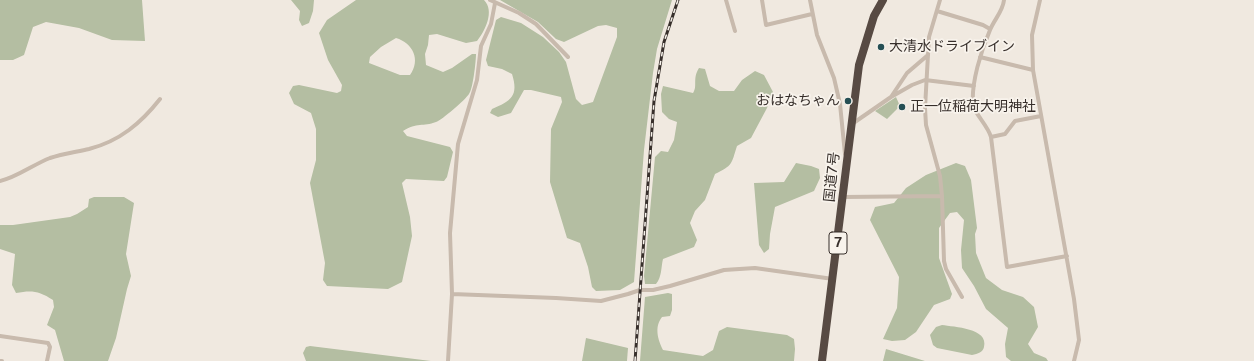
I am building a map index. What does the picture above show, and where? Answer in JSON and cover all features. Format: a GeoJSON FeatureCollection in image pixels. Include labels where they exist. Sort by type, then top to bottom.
{"type":"FeatureCollection","features":[{"type":"Feature","properties":{"kind":"highway","name":"国道7号"},"geometry":{"type":"LineString","coordinates":[[822,361],[834,279],[846,160],[861,58],[874,16],[883,0]]}},
{"type":"Feature","properties":{"kind":"street"},"geometry":{"type":"LineString","coordinates":[[490,0],[536,24],[568,57]]}},
{"type":"Feature","properties":{"kind":"street"},"geometry":{"type":"LineString","coordinates":[[726,0],[734,31]]}},
{"type":"Feature","properties":{"kind":"street"},"geometry":{"type":"LineString","coordinates":[[762,0],[766,25],[812,14]]}},
{"type":"Feature","properties":{"kind":"street"},"geometry":{"type":"LineString","coordinates":[[810,0],[817,35],[834,78],[840,104],[846,160]]}},
{"type":"Feature","properties":{"kind":"street"},"geometry":{"type":"LineString","coordinates":[[940,0],[929,37],[928,70],[925,80],[924,108],[926,125],[940,176],[944,261],[946,269],[962,297]]}},
{"type":"Feature","properties":{"kind":"street"},"geometry":{"type":"LineString","coordinates":[[1004,0],[1004,5],[990,29],[980,57],[974,86],[973,105],[989,130],[991,137],[1007,267],[1067,256]]}},
{"type":"Feature","properties":{"kind":"street"},"geometry":{"type":"LineString","coordinates":[[1040,0],[1032,35],[1033,70],[1067,256],[1079,340],[1074,361]]}},
{"type":"Feature","properties":{"kind":"street"},"geometry":{"type":"LineString","coordinates":[[448,361],[452,294],[450,232],[458,144],[477,80],[481,46],[491,24],[494,1]]}},
{"type":"Feature","properties":{"kind":"street"},"geometry":{"type":"LineString","coordinates":[[937,11],[983,25],[990,29]]}},
{"type":"Feature","properties":{"kind":"street"},"geometry":{"type":"LineString","coordinates":[[891,97],[907,72],[928,55]]}},
{"type":"Feature","properties":{"kind":"street"},"geometry":{"type":"LineString","coordinates":[[980,57],[1033,70]]}},
{"type":"Feature","properties":{"kind":"street"},"geometry":{"type":"LineString","coordinates":[[851,124],[891,97],[912,85],[925,80],[974,86]]}},
{"type":"Feature","properties":{"kind":"street"},"geometry":{"type":"LineString","coordinates":[[0,181],[51,158],[107,143],[131,129],[147,115],[160,99]]}},
{"type":"Feature","properties":{"kind":"street"},"geometry":{"type":"LineString","coordinates":[[991,137],[1005,134],[1015,120],[1041,116]]}},
{"type":"Feature","properties":{"kind":"street"},"geometry":{"type":"LineString","coordinates":[[843,197],[942,196]]}},
{"type":"Feature","properties":{"kind":"street"},"geometry":{"type":"LineString","coordinates":[[452,294],[601,301],[640,290],[653,290],[670,286],[724,270],[755,268],[834,279]]}},
{"type":"Feature","properties":{"kind":"street"},"geometry":{"type":"LineString","coordinates":[[0,336],[48,344],[50,347],[47,361]]}},
{"type":"Feature","properties":{"kind":"green space"},"geometry":{"type":"Polygon","coordinates":[[[0,0],[142,0],[145,41],[112,40],[79,28],[46,22],[33,27],[24,55],[13,60],[0,60],[0,0]]]}},
{"type":"Feature","properties":{"kind":"green space"},"geometry":{"type":"Polygon","coordinates":[[[291,0],[314,0],[313,11],[309,23],[302,26],[299,20],[300,11],[291,0]]]}},
{"type":"Feature","properties":{"kind":"green space"},"geometry":{"type":"Polygon","coordinates":[[[356,0],[484,0],[489,10],[486,27],[477,41],[466,43],[437,34],[429,35],[425,54],[426,65],[443,72],[452,68],[472,54],[476,54],[474,75],[469,94],[448,114],[436,122],[412,126],[403,131],[407,136],[450,147],[453,152],[447,177],[444,181],[406,179],[402,183],[410,217],[412,236],[402,282],[388,289],[327,286],[323,280],[325,263],[310,183],[316,160],[316,129],[311,113],[294,104],[289,93],[293,86],[299,85],[337,93],[341,91],[342,85],[328,60],[319,33],[327,20],[356,0]],[[396,38],[381,47],[370,57],[369,63],[400,75],[410,75],[415,64],[414,53],[402,40],[396,38]]]}},
{"type":"Feature","properties":{"kind":"green space"},"geometry":{"type":"Polygon","coordinates":[[[500,0],[672,0],[657,49],[653,73],[644,150],[634,282],[620,290],[596,291],[592,287],[588,267],[580,243],[567,238],[550,182],[551,129],[562,102],[561,97],[531,90],[524,90],[511,113],[498,117],[490,113],[492,109],[512,97],[514,93],[514,81],[512,74],[502,69],[488,66],[486,60],[496,20],[501,17],[521,23],[543,37],[559,52],[566,62],[576,99],[582,105],[593,102],[617,37],[617,28],[606,25],[598,26],[564,42],[556,39],[538,22],[500,0]]]}},
{"type":"Feature","properties":{"kind":"green space"},"geometry":{"type":"Polygon","coordinates":[[[699,68],[705,69],[710,86],[719,91],[734,91],[742,80],[755,71],[764,75],[773,92],[767,108],[751,138],[737,146],[730,164],[715,174],[705,200],[695,211],[690,223],[697,240],[694,247],[663,259],[660,275],[656,284],[645,284],[644,276],[655,157],[661,151],[668,152],[674,140],[677,122],[669,119],[662,112],[661,94],[663,86],[693,93],[699,68]]]}},
{"type":"Feature","properties":{"kind":"green space"},"geometry":{"type":"Polygon","coordinates":[[[896,97],[900,106],[887,119],[875,111],[896,97]]]}},
{"type":"Feature","properties":{"kind":"green space"},"geometry":{"type":"Polygon","coordinates":[[[796,163],[819,169],[820,178],[814,191],[775,207],[769,249],[764,253],[759,245],[754,183],[784,182],[796,163]]]}},
{"type":"Feature","properties":{"kind":"green space"},"geometry":{"type":"Polygon","coordinates":[[[956,163],[965,166],[971,180],[977,228],[975,234],[976,253],[986,278],[1002,290],[1023,297],[1034,307],[1038,327],[1028,344],[1034,353],[1046,358],[1048,361],[1011,361],[1006,357],[1005,344],[1008,328],[986,309],[974,286],[962,268],[961,250],[964,220],[957,212],[950,213],[939,228],[939,258],[952,294],[950,299],[934,305],[916,332],[905,340],[892,341],[883,339],[897,308],[899,277],[870,220],[875,207],[894,203],[906,188],[926,175],[956,163]]]}},
{"type":"Feature","properties":{"kind":"green space"},"geometry":{"type":"Polygon","coordinates":[[[94,197],[124,197],[134,203],[126,254],[131,276],[116,338],[108,361],[64,361],[55,330],[47,325],[54,307],[53,300],[35,292],[16,293],[12,285],[15,254],[0,249],[0,225],[13,225],[70,217],[88,207],[89,199],[94,197]]]}},
{"type":"Feature","properties":{"kind":"green space"},"geometry":{"type":"Polygon","coordinates":[[[668,293],[672,294],[672,310],[670,316],[662,317],[657,329],[658,338],[663,350],[703,356],[713,350],[719,331],[727,327],[787,335],[794,339],[794,361],[640,361],[645,297],[668,293]]]}},
{"type":"Feature","properties":{"kind":"green space"},"geometry":{"type":"Polygon","coordinates":[[[942,325],[976,332],[984,341],[983,350],[972,355],[937,348],[933,345],[930,335],[936,327],[942,325]]]}},
{"type":"Feature","properties":{"kind":"green space"},"geometry":{"type":"Polygon","coordinates":[[[586,338],[628,348],[627,361],[582,361],[586,338]]]}},
{"type":"Feature","properties":{"kind":"green space"},"geometry":{"type":"Polygon","coordinates":[[[310,346],[431,361],[306,361],[303,353],[306,347],[310,346]]]}},
{"type":"Feature","properties":{"kind":"green space"},"geometry":{"type":"Polygon","coordinates":[[[886,349],[925,361],[883,361],[886,349]]]}},
{"type":"Feature","properties":{"kind":"railway"},"geometry":{"type":"LineString","coordinates":[[635,361],[654,101],[664,42],[678,0]]}},
{"type":"Feature","properties":{"kind":"place","name":"大清水ドライブイン"},"geometry":{"type":"Point","coordinates":[881,47]}},
{"type":"Feature","properties":{"kind":"place","name":"おはなちゃん"},"geometry":{"type":"Point","coordinates":[848,101]}},
{"type":"Feature","properties":{"kind":"place","name":"正一位稲荷大明神社"},"geometry":{"type":"Point","coordinates":[902,107]}}]}
